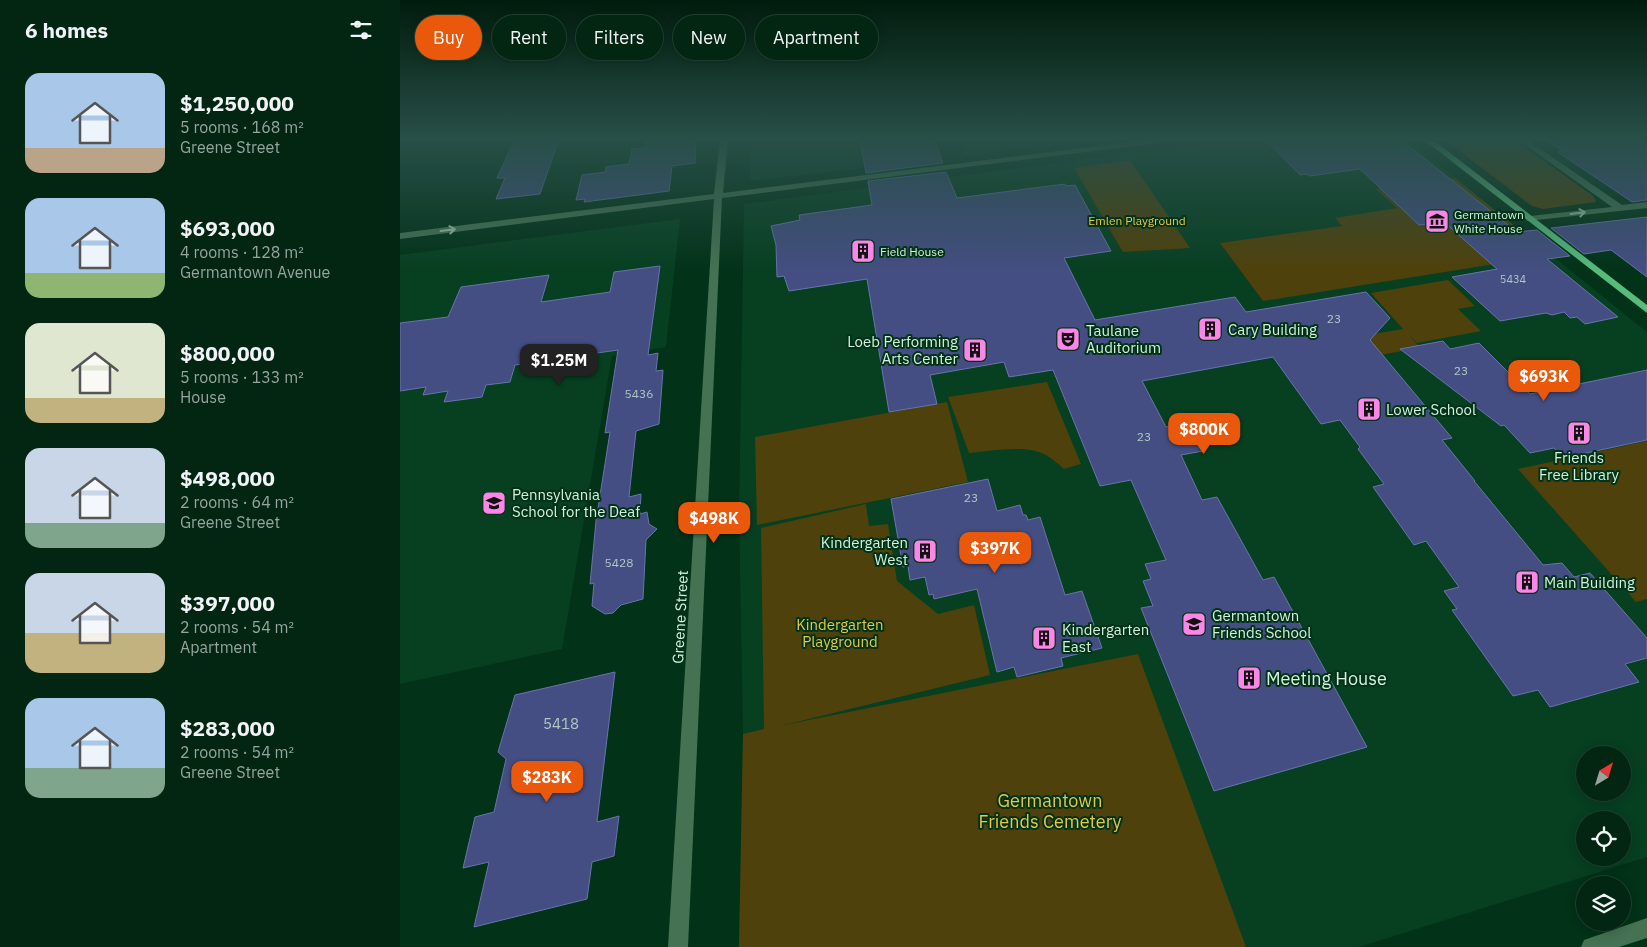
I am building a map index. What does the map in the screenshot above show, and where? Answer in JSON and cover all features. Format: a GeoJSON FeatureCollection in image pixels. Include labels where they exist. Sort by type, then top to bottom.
{"type":"FeatureCollection","features":[{"type":"Feature","properties":{"kind":"main road"},"geometry":{"type":"LineString","coordinates":[[1483,183],[1647,310]]}},
{"type":"Feature","properties":{"kind":"street","name":"Greene Street"},"geometry":{"type":"LineString","coordinates":[[678,947],[719,183]]}},
{"type":"Feature","properties":{"kind":"street"},"geometry":{"type":"LineString","coordinates":[[400,236],[820,183]]}},
{"type":"Feature","properties":{"kind":"street"},"geometry":{"type":"LineString","coordinates":[[1585,183],[1620,208]]}},
{"type":"Feature","properties":{"kind":"street"},"geometry":{"type":"LineString","coordinates":[[1530,219],[1647,205]]}},
{"type":"Feature","properties":{"kind":"street"},"geometry":{"type":"LineString","coordinates":[[1591,947],[1647,928]]}},
{"type":"Feature","properties":{"kind":"shaded area","name":"Germantown Friends School"},"geometry":{"type":"Polygon","coordinates":[[[903,183],[1462,183],[1647,332],[1647,857],[1631,862],[1631,811],[1576,811],[1576,866],[1618,866],[1586,876],[1576,876],[1576,879],[1359,947],[739,947],[743,734],[739,514],[744,204],[903,183]]]}},
{"type":"Feature","properties":{"kind":"shaded area","name":"Pennsylvania School for the Deaf"},"geometry":{"type":"Polygon","coordinates":[[[680,219],[666,347],[612,356],[562,649],[400,684],[400,255],[680,219]]]}},
{"type":"Feature","properties":{"kind":"green space","name":"Emlen Playground"},"geometry":{"type":"Polygon","coordinates":[[[1083,183],[1146,183],[1190,248],[1123,252],[1083,183]]]}},
{"type":"Feature","properties":{"kind":"green space","name":"Germantown White House"},"geometry":{"type":"Polygon","coordinates":[[[1418,183],[1461,183],[1551,255],[1263,301],[1220,243],[1342,226],[1335,218],[1397,208],[1376,189],[1418,183]]]}},
{"type":"Feature","properties":{"kind":"green space"},"geometry":{"type":"Polygon","coordinates":[[[1502,183],[1575,183],[1593,196],[1596,202],[1543,209],[1532,206],[1502,183]]]}},
{"type":"Feature","properties":{"kind":"green space"},"geometry":{"type":"Polygon","coordinates":[[[1448,280],[1475,306],[1458,309],[1481,331],[1417,343],[1409,334],[1420,348],[1317,366],[1303,346],[1403,329],[1371,293],[1448,280]]]}},
{"type":"Feature","properties":{"kind":"green space"},"geometry":{"type":"Polygon","coordinates":[[[1047,382],[1081,464],[1064,469],[1046,455],[1019,449],[969,453],[948,397],[1047,382]]]}},
{"type":"Feature","properties":{"kind":"green space"},"geometry":{"type":"Polygon","coordinates":[[[947,402],[968,482],[757,525],[755,437],[947,402]]]}},
{"type":"Feature","properties":{"kind":"green space"},"geometry":{"type":"Polygon","coordinates":[[[1647,441],[1647,599],[1636,602],[1518,469],[1647,441]]]}},
{"type":"Feature","properties":{"kind":"green space","name":"Germantown Friends Cemetery"},"geometry":{"type":"Polygon","coordinates":[[[866,504],[869,526],[888,524],[897,581],[938,614],[974,605],[990,675],[784,725],[1138,654],[1246,947],[739,947],[743,734],[764,729],[761,528],[866,504]]]}},
{"type":"Feature","properties":{"kind":"building"},"geometry":{"type":"Polygon","coordinates":[[[503,183],[544,183],[540,194],[496,199],[503,183]]]}},
{"type":"Feature","properties":{"kind":"building"},"geometry":{"type":"Polygon","coordinates":[[[580,183],[670,183],[669,191],[584,202],[585,199],[576,200],[580,183]]]}},
{"type":"Feature","properties":{"kind":"building"},"geometry":{"type":"Polygon","coordinates":[[[868,183],[951,183],[957,198],[1065,184],[1066,186],[1075,185],[1111,251],[1064,258],[1095,320],[1235,297],[1246,312],[1366,292],[1390,318],[1370,340],[1452,438],[1442,440],[1474,481],[1543,565],[1562,563],[1574,577],[1590,573],[1647,638],[1647,658],[1625,664],[1639,682],[1550,707],[1538,690],[1513,696],[1452,610],[1457,609],[1444,591],[1459,587],[1426,541],[1414,545],[1373,487],[1384,484],[1358,449],[1360,447],[1340,420],[1321,424],[1273,357],[1142,381],[1166,427],[1187,423],[1203,451],[1181,455],[1202,500],[1217,497],[1263,580],[1274,577],[1367,747],[1214,791],[1141,608],[1153,606],[1143,581],[1151,579],[1145,564],[1166,560],[1131,480],[1100,486],[1053,370],[1009,377],[1004,362],[930,375],[937,404],[889,412],[867,279],[789,291],[784,276],[777,277],[776,245],[771,226],[800,220],[799,215],[872,205],[868,183]]]}},
{"type":"Feature","properties":{"kind":"building"},"geometry":{"type":"Polygon","coordinates":[[[1375,183],[1456,183],[1517,232],[1537,230],[1570,256],[1547,259],[1618,317],[1585,324],[1577,317],[1570,318],[1564,312],[1552,315],[1546,313],[1500,321],[1452,277],[1497,269],[1444,222],[1419,225],[1375,183]]]}},
{"type":"Feature","properties":{"kind":"building"},"geometry":{"type":"Polygon","coordinates":[[[1604,183],[1647,183],[1647,200],[1632,202],[1604,183]]]}},
{"type":"Feature","properties":{"kind":"building"},"geometry":{"type":"Polygon","coordinates":[[[1647,217],[1647,277],[1611,250],[1584,254],[1551,228],[1647,217]]]}},
{"type":"Feature","properties":{"kind":"building"},"geometry":{"type":"Polygon","coordinates":[[[660,266],[648,355],[658,353],[656,371],[663,370],[659,424],[636,431],[629,497],[641,494],[640,514],[647,512],[649,524],[657,529],[646,540],[643,599],[621,605],[613,613],[605,614],[592,606],[594,583],[590,584],[596,521],[610,432],[605,433],[618,350],[515,365],[510,382],[486,385],[482,397],[444,402],[448,391],[423,395],[426,387],[400,391],[400,323],[448,317],[461,287],[549,275],[541,302],[610,292],[614,272],[660,266]]]}},
{"type":"Feature","properties":{"kind":"building"},"geometry":{"type":"Polygon","coordinates":[[[1443,341],[1450,349],[1479,343],[1530,394],[1647,370],[1647,440],[1563,458],[1554,448],[1530,453],[1504,425],[1501,426],[1400,349],[1443,341]]]}},
{"type":"Feature","properties":{"kind":"building"},"geometry":{"type":"Polygon","coordinates":[[[988,479],[997,511],[1020,505],[1023,515],[1026,515],[1028,520],[1040,517],[1065,595],[1082,591],[1102,648],[1061,658],[1063,666],[1017,677],[1014,667],[997,672],[977,589],[934,599],[933,594],[929,595],[925,577],[910,580],[908,566],[903,567],[891,499],[988,479]]]}},
{"type":"Feature","properties":{"kind":"building"},"geometry":{"type":"Polygon","coordinates":[[[615,672],[597,822],[619,816],[614,856],[592,862],[587,899],[474,927],[489,862],[463,868],[475,817],[494,812],[506,759],[498,752],[515,695],[615,672]]]}},
{"type":"Feature","properties":{"kind":"place","name":"Germantown White House"},"geometry":{"type":"Point","coordinates":[1437,221]}},
{"type":"Feature","properties":{"kind":"place","name":"Field House"},"geometry":{"type":"Point","coordinates":[863,251]}},
{"type":"Feature","properties":{"kind":"place","name":"Cary Building"},"geometry":{"type":"Point","coordinates":[1210,329]}},
{"type":"Feature","properties":{"kind":"place","name":"Taulane Auditorium"},"geometry":{"type":"Point","coordinates":[1068,339]}},
{"type":"Feature","properties":{"kind":"place","name":"Loeb Performing Arts Center"},"geometry":{"type":"Point","coordinates":[975,350]}},
{"type":"Feature","properties":{"kind":"place","name":"Lower School"},"geometry":{"type":"Point","coordinates":[1369,409]}},
{"type":"Feature","properties":{"kind":"place","name":"Friends Free Library"},"geometry":{"type":"Point","coordinates":[1579,433]}},
{"type":"Feature","properties":{"kind":"place","name":"Pennsylvania School for the Deaf"},"geometry":{"type":"Point","coordinates":[494,503]}},
{"type":"Feature","properties":{"kind":"place","name":"Kindergarten West"},"geometry":{"type":"Point","coordinates":[925,551]}},
{"type":"Feature","properties":{"kind":"place","name":"Main Building"},"geometry":{"type":"Point","coordinates":[1527,582]}},
{"type":"Feature","properties":{"kind":"place","name":"Germantown Friends School"},"geometry":{"type":"Point","coordinates":[1194,624]}},
{"type":"Feature","properties":{"kind":"place","name":"Kindergarten East"},"geometry":{"type":"Point","coordinates":[1044,638]}},
{"type":"Feature","properties":{"kind":"place","name":"Meeting House"},"geometry":{"type":"Point","coordinates":[1249,678]}},
{"type":"Feature","properties":{"kind":"park label","name":"Kindergarten Playground"},"geometry":{"type":"Point","coordinates":[840,632]}}]}
